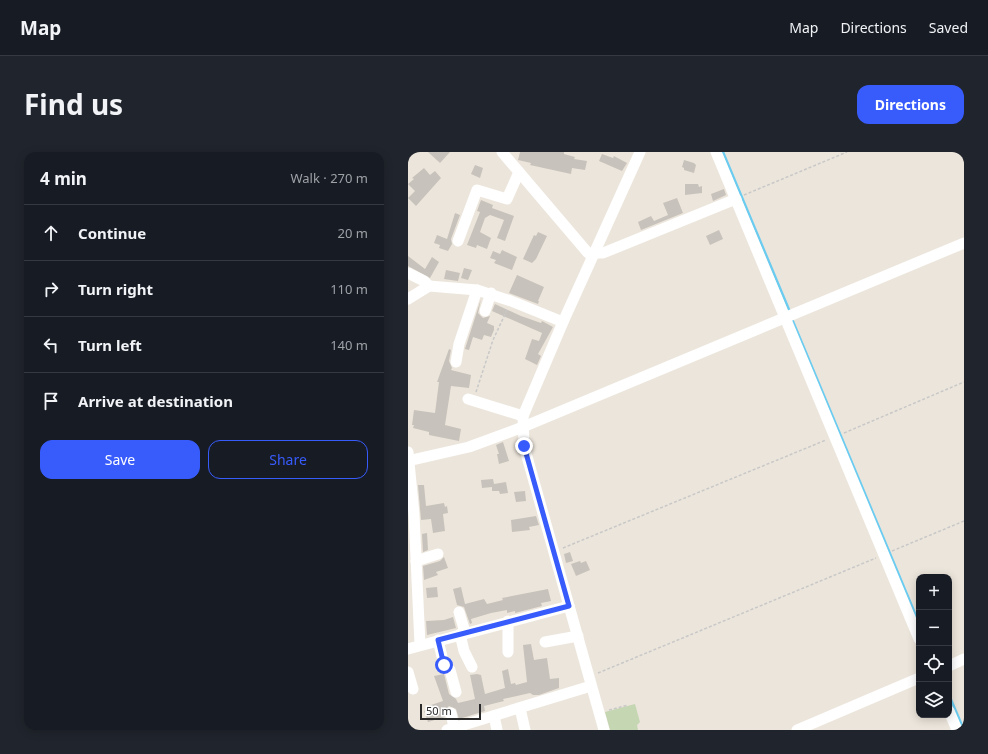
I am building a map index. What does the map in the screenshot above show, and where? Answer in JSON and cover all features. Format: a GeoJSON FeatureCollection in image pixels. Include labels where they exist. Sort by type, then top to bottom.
{"type":"FeatureCollection","features":[{"type":"Feature","properties":{"kind":"street"},"geometry":{"type":"LineString","coordinates":[[502,152],[588,253],[603,253],[736,199]]}},
{"type":"Feature","properties":{"kind":"street"},"geometry":{"type":"LineString","coordinates":[[604,730],[589,682],[578,636],[524,446],[523,422],[563,322],[640,152]]}},
{"type":"Feature","properties":{"kind":"street"},"geometry":{"type":"LineString","coordinates":[[716,152],[916,631]]}},
{"type":"Feature","properties":{"kind":"street"},"geometry":{"type":"LineString","coordinates":[[458,241],[477,190],[507,199],[519,172]]}},
{"type":"Feature","properties":{"kind":"street"},"geometry":{"type":"LineString","coordinates":[[420,645],[414,514],[408,458],[470,447],[523,422],[785,318],[964,243]]}},
{"type":"Feature","properties":{"kind":"street"},"geometry":{"type":"LineString","coordinates":[[408,272],[424,281],[429,286]]}},
{"type":"Feature","properties":{"kind":"street"},"geometry":{"type":"LineString","coordinates":[[408,299],[429,286],[477,290],[511,301],[563,322]]}},
{"type":"Feature","properties":{"kind":"street"},"geometry":{"type":"LineString","coordinates":[[456,362],[459,344],[477,290]]}},
{"type":"Feature","properties":{"kind":"street"},"geometry":{"type":"LineString","coordinates":[[485,311],[491,294]]}},
{"type":"Feature","properties":{"kind":"street"},"geometry":{"type":"LineString","coordinates":[[471,400],[523,422]]}},
{"type":"Feature","properties":{"kind":"street"},"geometry":{"type":"LineString","coordinates":[[416,561],[438,554]]}},
{"type":"Feature","properties":{"kind":"street"},"geometry":{"type":"LineString","coordinates":[[408,649],[463,633],[569,606]]}},
{"type":"Feature","properties":{"kind":"street"},"geometry":{"type":"LineString","coordinates":[[459,612],[463,633],[464,651],[472,667]]}},
{"type":"Feature","properties":{"kind":"street"},"geometry":{"type":"LineString","coordinates":[[508,621],[508,652]]}},
{"type":"Feature","properties":{"kind":"street"},"geometry":{"type":"LineString","coordinates":[[545,642],[578,636]]}},
{"type":"Feature","properties":{"kind":"street"},"geometry":{"type":"LineString","coordinates":[[438,640],[444,665],[450,670],[456,692]]}},
{"type":"Feature","properties":{"kind":"street"},"geometry":{"type":"LineString","coordinates":[[952,665],[964,659]]}},
{"type":"Feature","properties":{"kind":"street"},"geometry":{"type":"LineString","coordinates":[[408,672],[413,689]]}},
{"type":"Feature","properties":{"kind":"street"},"geometry":{"type":"LineString","coordinates":[[797,730],[916,679]]}},
{"type":"Feature","properties":{"kind":"street"},"geometry":{"type":"LineString","coordinates":[[451,713],[450,729],[520,708],[589,682]]}},
{"type":"Feature","properties":{"kind":"street"},"geometry":{"type":"LineString","coordinates":[[520,708],[525,730]]}},
{"type":"Feature","properties":{"kind":"street"},"geometry":{"type":"LineString","coordinates":[[494,716],[496,730]]}},
{"type":"Feature","properties":{"kind":"street"},"geometry":{"type":"LineString","coordinates":[[952,718],[957,730]]}},
{"type":"Feature","properties":{"kind":"path"},"geometry":{"type":"LineString","coordinates":[[736,199],[847,152]]}},
{"type":"Feature","properties":{"kind":"path"},"geometry":{"type":"LineString","coordinates":[[471,400],[493,340],[511,301]]}},
{"type":"Feature","properties":{"kind":"path"},"geometry":{"type":"LineString","coordinates":[[554,551],[834,437],[964,382]]}},
{"type":"Feature","properties":{"kind":"path"},"geometry":{"type":"LineString","coordinates":[[589,682],[884,554],[964,521]]}},
{"type":"Feature","properties":{"kind":"path"},"geometry":{"type":"LineString","coordinates":[[603,711],[628,705]]}},
{"type":"Feature","properties":{"kind":"green space"},"geometry":{"type":"Polygon","coordinates":[[[635,704],[640,722],[637,725],[638,730],[610,730],[605,712],[635,704]]]}},
{"type":"Feature","properties":{"kind":"building"},"geometry":{"type":"Polygon","coordinates":[[[428,152],[450,152],[440,163],[428,152]]]}},
{"type":"Feature","properties":{"kind":"building"},"geometry":{"type":"Polygon","coordinates":[[[520,152],[564,152],[564,154],[575,157],[574,159],[587,161],[585,170],[572,168],[571,174],[530,165],[531,163],[518,160],[520,152]]]}},
{"type":"Feature","properties":{"kind":"building"},"geometry":{"type":"Polygon","coordinates":[[[602,154],[613,158],[614,156],[627,163],[622,171],[599,161],[602,154]]]}},
{"type":"Feature","properties":{"kind":"building"},"geometry":{"type":"Polygon","coordinates":[[[684,160],[696,165],[694,173],[684,170],[682,167],[684,160]]]}},
{"type":"Feature","properties":{"kind":"building"},"geometry":{"type":"Polygon","coordinates":[[[475,165],[483,168],[480,178],[471,174],[475,165]]]}},
{"type":"Feature","properties":{"kind":"building"},"geometry":{"type":"Polygon","coordinates":[[[424,168],[430,175],[435,171],[441,178],[416,206],[408,198],[415,191],[408,184],[414,179],[412,178],[424,168]]]}},
{"type":"Feature","properties":{"kind":"building"},"geometry":{"type":"Polygon","coordinates":[[[685,184],[698,184],[699,187],[702,186],[702,193],[685,195],[685,184]]]}},
{"type":"Feature","properties":{"kind":"building"},"geometry":{"type":"Polygon","coordinates":[[[724,189],[726,195],[713,201],[711,194],[724,189]]]}},
{"type":"Feature","properties":{"kind":"building"},"geometry":{"type":"Polygon","coordinates":[[[677,198],[683,213],[641,230],[638,222],[651,216],[654,221],[668,215],[663,203],[677,198]]]}},
{"type":"Feature","properties":{"kind":"building"},"geometry":{"type":"Polygon","coordinates":[[[481,200],[493,205],[492,208],[514,216],[505,241],[497,238],[504,220],[490,215],[485,218],[480,232],[491,238],[487,249],[477,245],[476,248],[467,245],[480,212],[477,211],[481,200]]]}},
{"type":"Feature","properties":{"kind":"building"},"geometry":{"type":"Polygon","coordinates":[[[455,213],[460,215],[451,239],[452,244],[448,251],[439,248],[440,245],[434,243],[437,235],[447,239],[455,213]]]}},
{"type":"Feature","properties":{"kind":"building"},"geometry":{"type":"Polygon","coordinates":[[[719,230],[723,239],[710,245],[706,236],[719,230]]]}},
{"type":"Feature","properties":{"kind":"building"},"geometry":{"type":"Polygon","coordinates":[[[538,232],[547,236],[536,259],[532,263],[523,259],[534,235],[536,236],[538,232]]]}},
{"type":"Feature","properties":{"kind":"building"},"geometry":{"type":"Polygon","coordinates":[[[502,250],[517,257],[512,270],[494,263],[496,260],[490,258],[493,251],[500,254],[502,250]]]}},
{"type":"Feature","properties":{"kind":"building"},"geometry":{"type":"Polygon","coordinates":[[[408,256],[425,269],[432,257],[439,262],[430,278],[408,266],[408,256]]]}},
{"type":"Feature","properties":{"kind":"building"},"geometry":{"type":"Polygon","coordinates":[[[464,268],[472,270],[468,280],[461,278],[464,268]]]}},
{"type":"Feature","properties":{"kind":"building"},"geometry":{"type":"Polygon","coordinates":[[[446,270],[460,273],[458,281],[444,279],[446,270]]]}},
{"type":"Feature","properties":{"kind":"building"},"geometry":{"type":"Polygon","coordinates":[[[517,275],[544,287],[538,304],[509,293],[517,275]]]}},
{"type":"Feature","properties":{"kind":"building"},"geometry":{"type":"Polygon","coordinates":[[[481,299],[478,313],[483,318],[490,316],[487,323],[494,326],[494,330],[491,337],[484,335],[482,340],[473,337],[469,350],[465,349],[481,299]]]}},
{"type":"Feature","properties":{"kind":"building"},"geometry":{"type":"Polygon","coordinates":[[[495,304],[521,316],[541,323],[542,321],[553,327],[538,354],[541,356],[537,365],[525,359],[532,339],[539,341],[542,333],[492,311],[495,304]]]}},
{"type":"Feature","properties":{"kind":"building"},"geometry":{"type":"Polygon","coordinates":[[[449,349],[451,350],[449,361],[452,368],[451,370],[471,375],[469,388],[451,386],[445,425],[461,429],[459,441],[429,435],[429,432],[413,428],[414,425],[412,425],[414,410],[435,413],[439,382],[437,382],[449,349]]]}},
{"type":"Feature","properties":{"kind":"building"},"geometry":{"type":"Polygon","coordinates":[[[503,442],[509,461],[499,464],[497,454],[499,454],[496,445],[503,442]]]}},
{"type":"Feature","properties":{"kind":"building"},"geometry":{"type":"Polygon","coordinates":[[[493,479],[494,484],[506,482],[508,493],[500,494],[499,491],[492,491],[492,487],[482,488],[481,480],[493,479]]]}},
{"type":"Feature","properties":{"kind":"building"},"geometry":{"type":"Polygon","coordinates":[[[418,485],[424,485],[426,506],[444,503],[445,507],[447,506],[448,513],[443,514],[445,531],[433,533],[431,519],[421,520],[418,485]]]}},
{"type":"Feature","properties":{"kind":"building"},"geometry":{"type":"Polygon","coordinates":[[[525,491],[526,501],[516,502],[514,492],[525,491]]]}},
{"type":"Feature","properties":{"kind":"building"},"geometry":{"type":"Polygon","coordinates":[[[536,516],[539,525],[529,527],[530,530],[512,532],[511,520],[536,516]]]}},
{"type":"Feature","properties":{"kind":"building"},"geometry":{"type":"Polygon","coordinates":[[[427,533],[428,550],[423,552],[422,534],[427,533]]]}},
{"type":"Feature","properties":{"kind":"building"},"geometry":{"type":"Polygon","coordinates":[[[570,552],[573,561],[566,563],[564,554],[570,552]]]}},
{"type":"Feature","properties":{"kind":"building"},"geometry":{"type":"Polygon","coordinates":[[[444,557],[448,568],[436,572],[438,575],[424,580],[423,566],[440,561],[444,557]]]}},
{"type":"Feature","properties":{"kind":"building"},"geometry":{"type":"Polygon","coordinates":[[[580,561],[581,563],[586,561],[590,570],[576,576],[571,564],[580,561]]]}},
{"type":"Feature","properties":{"kind":"building"},"geometry":{"type":"Polygon","coordinates":[[[437,587],[438,597],[427,598],[426,588],[437,587]]]}},
{"type":"Feature","properties":{"kind":"building"},"geometry":{"type":"Polygon","coordinates":[[[461,587],[465,604],[484,599],[487,604],[503,600],[502,598],[548,589],[551,601],[541,603],[542,606],[515,613],[515,611],[507,613],[507,610],[491,613],[471,619],[472,623],[470,624],[464,607],[457,605],[453,589],[461,587]]]}},
{"type":"Feature","properties":{"kind":"building"},"geometry":{"type":"Polygon","coordinates":[[[453,617],[456,628],[427,635],[426,621],[444,620],[453,617]]]}},
{"type":"Feature","properties":{"kind":"building"},"geometry":{"type":"Polygon","coordinates":[[[531,644],[534,660],[547,658],[550,679],[559,678],[559,688],[539,695],[533,695],[530,693],[503,699],[504,701],[484,706],[485,711],[459,719],[456,709],[449,706],[445,710],[445,717],[428,722],[424,711],[429,709],[428,706],[443,701],[434,676],[444,674],[449,694],[456,699],[458,703],[475,699],[470,675],[481,675],[485,694],[505,688],[502,671],[508,669],[511,684],[515,683],[516,685],[527,682],[523,645],[531,644]]]}},
{"type":"Feature","properties":{"kind":"waterway"},"geometry":{"type":"LineString","coordinates":[[723,152],[790,312]]}},
{"type":"Feature","properties":{"kind":"waterway"},"geometry":{"type":"LineString","coordinates":[[792,319],[916,616]]}},
{"type":"Feature","properties":{"kind":"waterway"},"geometry":{"type":"LineString","coordinates":[[952,702],[964,730]]}},
{"type":"Feature","properties":{"kind":"route"},"geometry":{"type":"LineString","coordinates":[[444,665],[438,640],[569,606],[524,446]]}}]}
